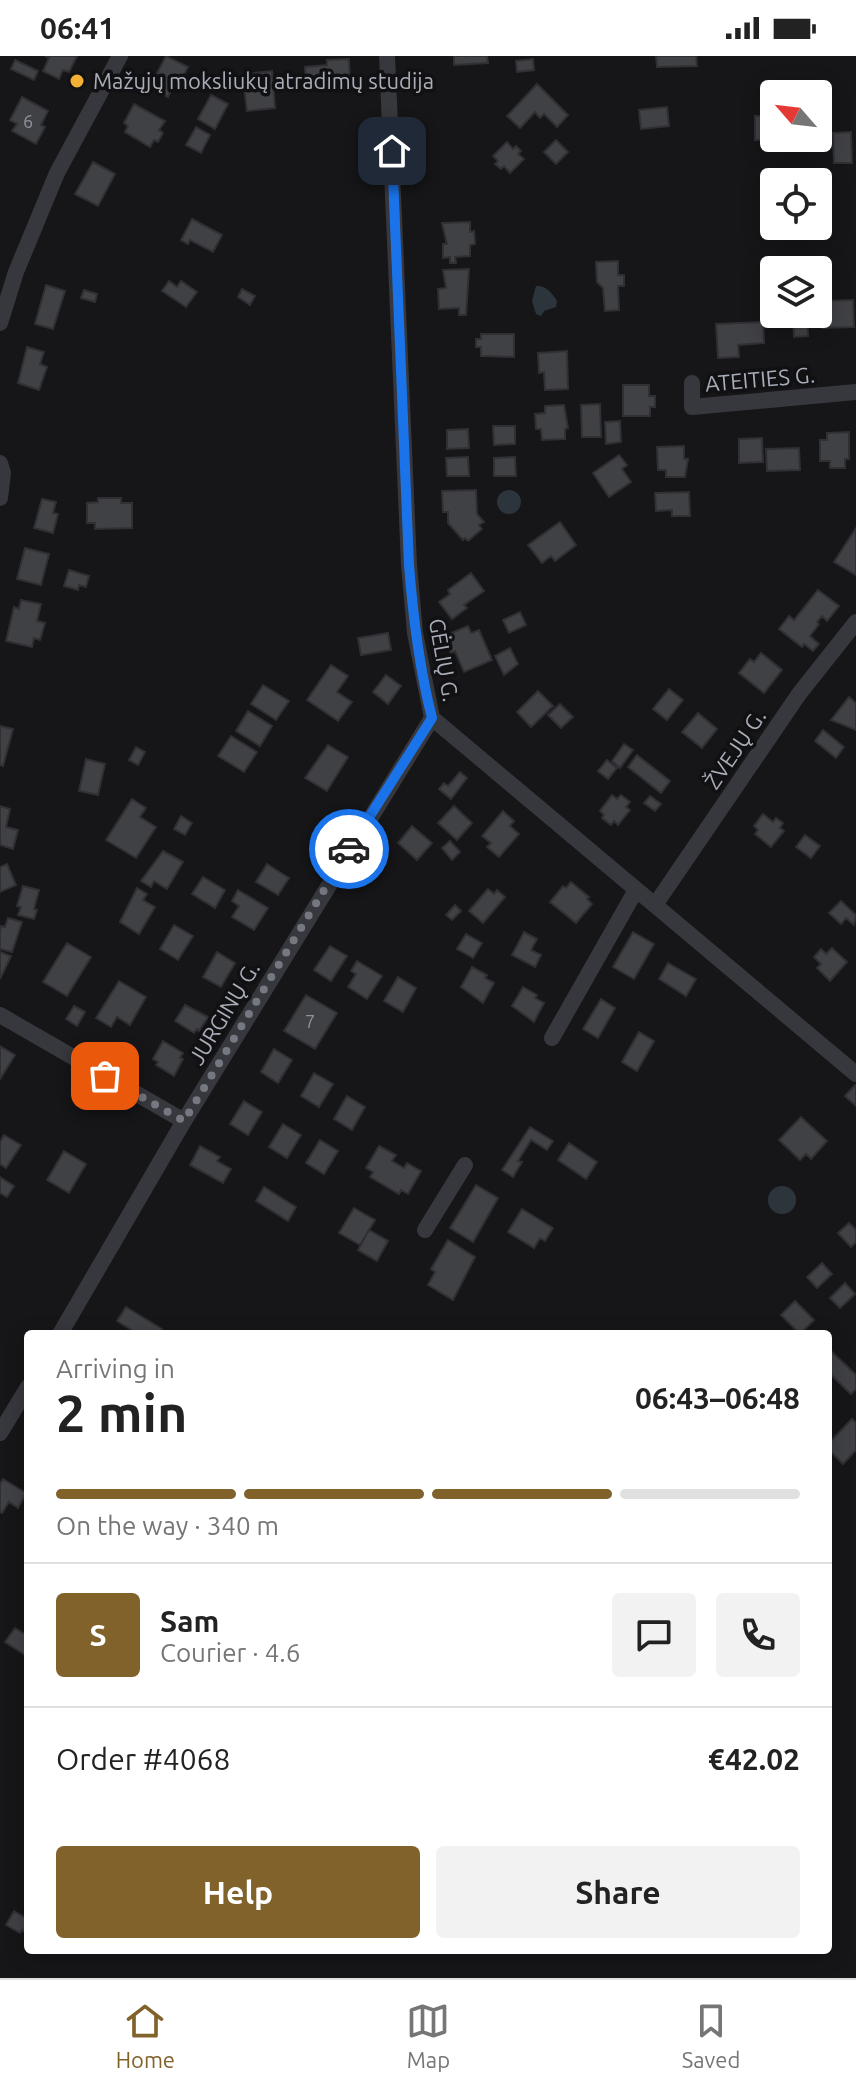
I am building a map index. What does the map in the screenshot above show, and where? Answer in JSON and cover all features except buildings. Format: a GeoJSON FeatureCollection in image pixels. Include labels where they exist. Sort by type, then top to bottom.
{"type":"FeatureCollection","features":[{"type":"Feature","properties":{"kind":"street"},"geometry":{"type":"LineString","coordinates":[[0,323],[16,272],[57,173],[120,56]]}},
{"type":"Feature","properties":{"kind":"street","name":"GĖLIŲ G."},"geometry":{"type":"LineString","coordinates":[[387,56],[409,565],[422,680],[432,718],[856,1074]]}},
{"type":"Feature","properties":{"kind":"street","name":"ATEITIES G."},"geometry":{"type":"LineString","coordinates":[[692,383],[692,407],[856,392]]}},
{"type":"Feature","properties":{"kind":"street"},"geometry":{"type":"LineString","coordinates":[[0,463],[3,473],[0,498]]}},
{"type":"Feature","properties":{"kind":"street","name":"ŽVEJŲ G."},"geometry":{"type":"LineString","coordinates":[[655,905],[799,694],[856,622]]}},
{"type":"Feature","properties":{"kind":"street","name":"JURGINŲ G."},"geometry":{"type":"LineString","coordinates":[[62,1330],[184,1121],[432,718]]}},
{"type":"Feature","properties":{"kind":"street"},"geometry":{"type":"LineString","coordinates":[[552,1038],[636,890]]}},
{"type":"Feature","properties":{"kind":"street"},"geometry":{"type":"LineString","coordinates":[[0,1015],[184,1121]]}},
{"type":"Feature","properties":{"kind":"street"},"geometry":{"type":"LineString","coordinates":[[425,1230],[465,1165]]}},
{"type":"Feature","properties":{"kind":"street"},"geometry":{"type":"LineString","coordinates":[[0,1433],[24,1394]]}},
{"type":"Feature","properties":{"kind":"shaded area"},"geometry":{"type":"Polygon","coordinates":[[[536,286],[546,288],[557,301],[556,307],[544,311],[541,316],[536,314],[532,301],[536,286]]]}},
{"type":"Feature","properties":{"kind":"shaded area"},"geometry":{"type":"Polygon","coordinates":[[[509,490],[518,493],[521,502],[518,511],[509,514],[500,511],[497,502],[500,493],[509,490]]]}},
{"type":"Feature","properties":{"kind":"shaded area"},"geometry":{"type":"Polygon","coordinates":[[[782,1186],[792,1190],[796,1200],[792,1210],[782,1214],[772,1210],[768,1200],[772,1190],[782,1186]]]}},
{"type":"Feature","properties":{"kind":"way so far"},"geometry":{"type":"LineString","coordinates":[[105,1076],[184,1121],[349,849]]}},
{"type":"Feature","properties":{"kind":"place","name":"Mažųjų moksliukų atradimų studija"},"geometry":{"type":"Point","coordinates":[77,81]}},
{"type":"Feature","properties":{"kind":"route"},"geometry":{"type":"LineString","coordinates":[[349,849],[432,718],[422,680],[409,565],[392,151]]}}]}
